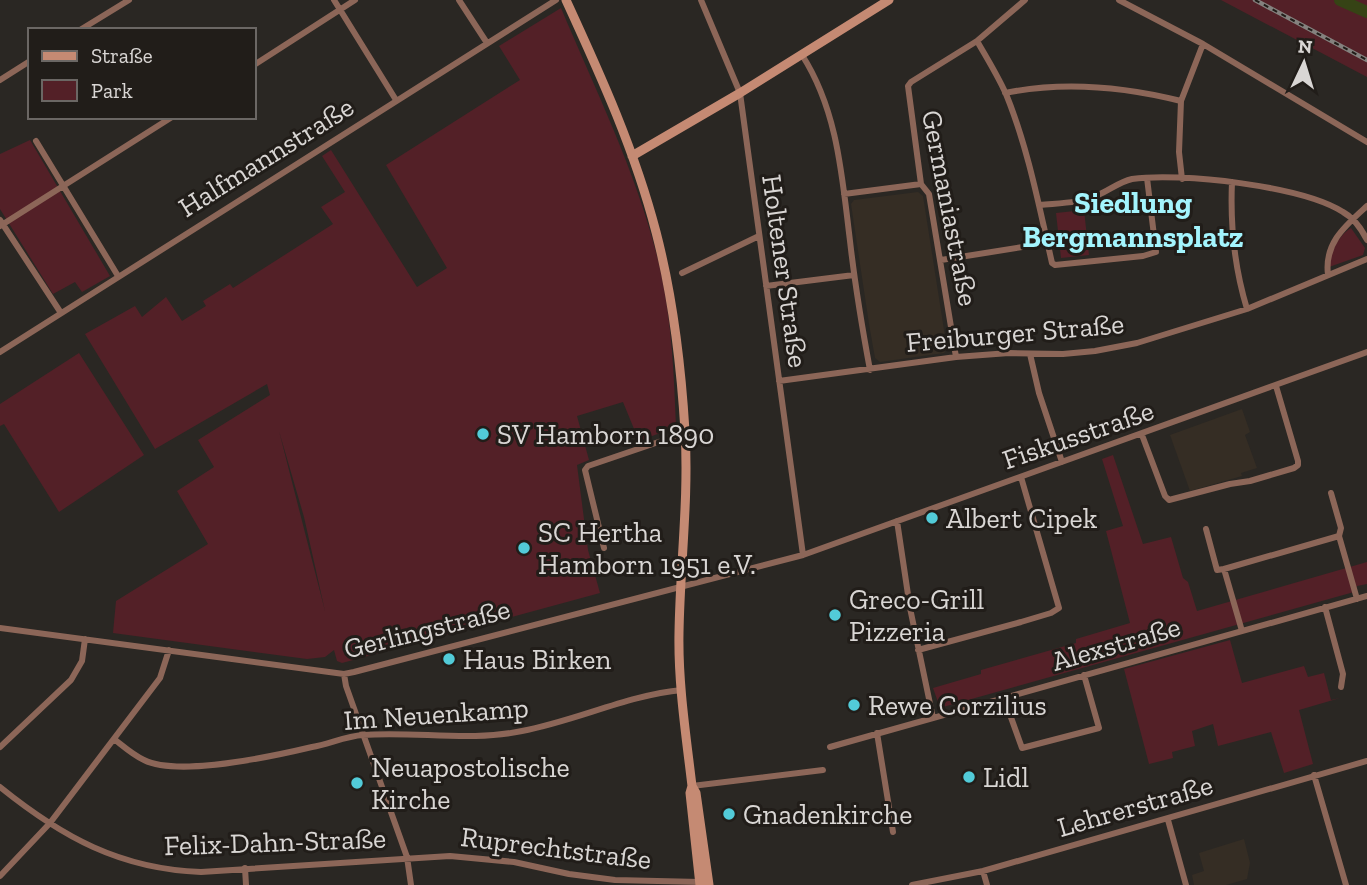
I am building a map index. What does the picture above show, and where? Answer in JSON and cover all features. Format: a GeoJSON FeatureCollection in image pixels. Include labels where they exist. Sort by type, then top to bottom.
{"type":"FeatureCollection","features":[{"type":"Feature","properties":{"kind":"street"},"geometry":{"type":"LineString","coordinates":[[83,28],[129,0]]}},
{"type":"Feature","properties":{"kind":"street"},"geometry":{"type":"LineString","coordinates":[[334,0],[396,100]]}},
{"type":"Feature","properties":{"kind":"street"},"geometry":{"type":"LineString","coordinates":[[256,64],[355,0]]}},
{"type":"Feature","properties":{"kind":"street"},"geometry":{"type":"LineString","coordinates":[[459,0],[487,43]]}},
{"type":"Feature","properties":{"kind":"street","name":"Halfmannstraße"},"geometry":{"type":"LineString","coordinates":[[0,352],[556,0]]}},
{"type":"Feature","properties":{"kind":"street"},"geometry":{"type":"LineString","coordinates":[[566,0],[612,101],[632,156],[656,231],[667,280],[685,433],[686,481],[678,634],[692,786],[690,793],[703,884]]}},
{"type":"Feature","properties":{"kind":"street","name":"Holtener Straße"},"geometry":{"type":"LineString","coordinates":[[701,0],[740,93],[803,555]]}},
{"type":"Feature","properties":{"kind":"street","name":"Germaniastraße"},"geometry":{"type":"LineString","coordinates":[[956,357],[929,194],[921,184],[908,86],[977,41],[1025,0]]}},
{"type":"Feature","properties":{"kind":"street"},"geometry":{"type":"LineString","coordinates":[[1119,0],[1203,44],[1367,142]]}},
{"type":"Feature","properties":{"kind":"street"},"geometry":{"type":"LineString","coordinates":[[632,156],[802,55],[882,2]]}},
{"type":"Feature","properties":{"kind":"street"},"geometry":{"type":"LineString","coordinates":[[977,41],[1005,93],[1040,205],[1052,263],[1055,265],[1151,255],[1157,248],[1147,178]]}},
{"type":"Feature","properties":{"kind":"street"},"geometry":{"type":"LineString","coordinates":[[1182,179],[1179,152],[1181,101],[1203,44]]}},
{"type":"Feature","properties":{"kind":"street"},"geometry":{"type":"LineString","coordinates":[[802,55],[816,75],[831,118],[870,370]]}},
{"type":"Feature","properties":{"kind":"street"},"geometry":{"type":"LineString","coordinates":[[0,80],[28,62]]}},
{"type":"Feature","properties":{"kind":"street"},"geometry":{"type":"LineString","coordinates":[[1005,93],[1059,88],[1110,89],[1181,101]]}},
{"type":"Feature","properties":{"kind":"street"},"geometry":{"type":"LineString","coordinates":[[61,313],[1,223],[169,119]]}},
{"type":"Feature","properties":{"kind":"street"},"geometry":{"type":"LineString","coordinates":[[36,141],[118,276]]}},
{"type":"Feature","properties":{"kind":"street"},"geometry":{"type":"LineString","coordinates":[[1040,205],[1090,198],[1116,184],[1147,178],[1232,182],[1297,195],[1343,211],[1353,219],[1367,240]]}},
{"type":"Feature","properties":{"kind":"street"},"geometry":{"type":"LineString","coordinates":[[1232,182],[1232,246],[1247,309]]}},
{"type":"Feature","properties":{"kind":"street"},"geometry":{"type":"LineString","coordinates":[[844,194],[921,184]]}},
{"type":"Feature","properties":{"kind":"street"},"geometry":{"type":"LineString","coordinates":[[1328,275],[1329,250],[1341,231],[1367,206]]}},
{"type":"Feature","properties":{"kind":"street"},"geometry":{"type":"LineString","coordinates":[[682,273],[759,236]]}},
{"type":"Feature","properties":{"kind":"street"},"geometry":{"type":"LineString","coordinates":[[941,260],[1048,243]]}},
{"type":"Feature","properties":{"kind":"street","name":"Freiburger Straße"},"geometry":{"type":"LineString","coordinates":[[779,381],[956,357],[1095,351],[1137,343],[1247,309],[1367,259]]}},
{"type":"Feature","properties":{"kind":"street"},"geometry":{"type":"LineString","coordinates":[[766,286],[854,275]]}},
{"type":"Feature","properties":{"kind":"street","name":"Fiskusstraße"},"geometry":{"type":"LineString","coordinates":[[803,555],[1367,352]]}},
{"type":"Feature","properties":{"kind":"street"},"geometry":{"type":"LineString","coordinates":[[1030,354],[1039,393],[1062,462]]}},
{"type":"Feature","properties":{"kind":"street"},"geometry":{"type":"LineString","coordinates":[[1142,435],[1165,496],[1169,500],[1294,468],[1298,461],[1276,386]]}},
{"type":"Feature","properties":{"kind":"street"},"geometry":{"type":"LineString","coordinates":[[604,548],[584,471],[588,466],[685,433]]}},
{"type":"Feature","properties":{"kind":"street"},"geometry":{"type":"LineString","coordinates":[[918,650],[1021,622],[1059,608],[1021,477]]}},
{"type":"Feature","properties":{"kind":"street"},"geometry":{"type":"LineString","coordinates":[[1331,493],[1341,528],[1339,536],[1357,599]]}},
{"type":"Feature","properties":{"kind":"street"},"geometry":{"type":"LineString","coordinates":[[897,521],[918,650],[933,718]]}},
{"type":"Feature","properties":{"kind":"street"},"geometry":{"type":"LineString","coordinates":[[1206,529],[1217,570],[1339,536]]}},
{"type":"Feature","properties":{"kind":"street","name":"Gerlingstraße"},"geometry":{"type":"LineString","coordinates":[[0,628],[344,674],[803,555]]}},
{"type":"Feature","properties":{"kind":"street"},"geometry":{"type":"LineString","coordinates":[[1224,569],[1242,631]]}},
{"type":"Feature","properties":{"kind":"street","name":"Alexstraße"},"geometry":{"type":"LineString","coordinates":[[830,747],[1367,596]]}},
{"type":"Feature","properties":{"kind":"street"},"geometry":{"type":"LineString","coordinates":[[1325,607],[1343,674],[1341,687]]}},
{"type":"Feature","properties":{"kind":"street"},"geometry":{"type":"LineString","coordinates":[[0,747],[71,680],[82,661],[85,639]]}},
{"type":"Feature","properties":{"kind":"street"},"geometry":{"type":"LineString","coordinates":[[0,876],[50,823],[160,678],[169,650]]}},
{"type":"Feature","properties":{"kind":"street"},"geometry":{"type":"LineString","coordinates":[[344,674],[407,857],[411,885]]}},
{"type":"Feature","properties":{"kind":"street"},"geometry":{"type":"LineString","coordinates":[[1004,698],[1022,748],[1099,728],[1084,675]]}},
{"type":"Feature","properties":{"kind":"street","name":"Im Neuenkamp"},"geometry":{"type":"LineString","coordinates":[[114,739],[144,760],[164,767],[254,759],[363,735],[473,736],[519,732],[556,724],[662,692],[682,690]]}},
{"type":"Feature","properties":{"kind":"street"},"geometry":{"type":"LineString","coordinates":[[877,733],[893,832]]}},
{"type":"Feature","properties":{"kind":"street","name":"Lehrerstraße"},"geometry":{"type":"LineString","coordinates":[[912,885],[983,871],[1367,761]]}},
{"type":"Feature","properties":{"kind":"street"},"geometry":{"type":"LineString","coordinates":[[692,786],[823,769]]}},
{"type":"Feature","properties":{"kind":"street"},"geometry":{"type":"LineString","coordinates":[[1314,775],[1346,885]]}},
{"type":"Feature","properties":{"kind":"street","name":"Felix-Dahn-Straße"},"geometry":{"type":"LineString","coordinates":[[0,787],[50,823],[110,855],[144,866],[201,872],[407,857]]}},
{"type":"Feature","properties":{"kind":"street"},"geometry":{"type":"LineString","coordinates":[[1168,820],[1186,885]]}},
{"type":"Feature","properties":{"kind":"street","name":"Ruprechtstraße"},"geometry":{"type":"LineString","coordinates":[[407,857],[481,858],[590,877],[703,884]]}},
{"type":"Feature","properties":{"kind":"street"},"geometry":{"type":"LineString","coordinates":[[245,868],[246,885]]}},
{"type":"Feature","properties":{"kind":"street"},"geometry":{"type":"LineString","coordinates":[[983,871],[987,885]]}},
{"type":"Feature","properties":{"kind":"shaded area"},"geometry":{"type":"Polygon","coordinates":[[[918,192],[923,196],[947,349],[944,353],[880,362],[875,358],[851,204],[854,200],[918,192]]]}},
{"type":"Feature","properties":{"kind":"shaded area"},"geometry":{"type":"Polygon","coordinates":[[[1242,409],[1250,432],[1245,435],[1257,468],[1241,473],[1242,476],[1190,491],[1170,435],[1242,409]]]}},
{"type":"Feature","properties":{"kind":"shaded area"},"geometry":{"type":"Polygon","coordinates":[[[1244,839],[1250,863],[1247,879],[1226,885],[1194,885],[1192,875],[1204,871],[1199,853],[1244,839]]]}},
{"type":"Feature","properties":{"kind":"green space"},"geometry":{"type":"Polygon","coordinates":[[[1221,0],[1367,0],[1367,77],[1221,0]]]}},
{"type":"Feature","properties":{"kind":"green space"},"geometry":{"type":"Polygon","coordinates":[[[561,8],[630,171],[652,239],[665,292],[672,350],[676,427],[639,441],[623,402],[577,416],[589,460],[577,465],[588,550],[600,593],[342,663],[337,661],[334,650],[325,657],[307,659],[113,633],[116,601],[208,544],[177,491],[214,467],[198,440],[270,395],[267,384],[155,449],[85,334],[135,306],[142,317],[166,297],[182,321],[206,306],[203,301],[230,284],[233,288],[333,224],[321,207],[345,192],[322,156],[331,150],[417,287],[447,268],[386,165],[520,80],[499,46],[561,8]],[[279,431],[325,611],[304,517],[279,431]]]}},
{"type":"Feature","properties":{"kind":"green space"},"geometry":{"type":"Polygon","coordinates":[[[30,140],[110,276],[82,292],[75,282],[53,294],[0,209],[0,154],[30,140]]]}},
{"type":"Feature","properties":{"kind":"green space"},"geometry":{"type":"Polygon","coordinates":[[[1084,210],[1089,255],[1061,258],[1056,213],[1084,210]]]}},
{"type":"Feature","properties":{"kind":"green space"},"geometry":{"type":"Polygon","coordinates":[[[1351,228],[1365,248],[1363,255],[1329,267],[1336,245],[1342,235],[1351,228]]]}},
{"type":"Feature","properties":{"kind":"green space"},"geometry":{"type":"Polygon","coordinates":[[[79,353],[144,455],[59,512],[4,424],[0,426],[0,404],[79,353]]]}},
{"type":"Feature","properties":{"kind":"green space"},"geometry":{"type":"Polygon","coordinates":[[[1113,455],[1143,544],[1171,537],[1183,578],[1188,582],[1197,611],[1367,562],[1367,584],[1357,586],[1354,592],[943,707],[939,705],[933,688],[1130,623],[1106,531],[1123,526],[1102,459],[1113,455]]]}},
{"type":"Feature","properties":{"kind":"green space"},"geometry":{"type":"Polygon","coordinates":[[[1230,640],[1242,683],[1304,666],[1308,677],[1324,673],[1331,700],[1340,698],[1299,710],[1313,764],[1284,773],[1271,732],[1218,746],[1213,724],[1192,731],[1195,746],[1172,752],[1173,758],[1149,764],[1124,669],[1230,640]]]}},
{"type":"Feature","properties":{"kind":"waterway"},"geometry":{"type":"LineString","coordinates":[[1340,0],[1367,12]]}},
{"type":"Feature","properties":{"kind":"railway"},"geometry":{"type":"LineString","coordinates":[[1255,0],[1367,60]]}},
{"type":"Feature","properties":{"kind":"place","name":"SV Hamborn 1890"},"geometry":{"type":"Point","coordinates":[483,434]}},
{"type":"Feature","properties":{"kind":"place","name":"Albert Cipek"},"geometry":{"type":"Point","coordinates":[932,518]}},
{"type":"Feature","properties":{"kind":"place","name":"SC Hertha Hamborn 1951 e.V."},"geometry":{"type":"Point","coordinates":[524,548]}},
{"type":"Feature","properties":{"kind":"place","name":"Greco-Grill Pizzeria"},"geometry":{"type":"Point","coordinates":[835,615]}},
{"type":"Feature","properties":{"kind":"place","name":"Haus Birken"},"geometry":{"type":"Point","coordinates":[449,659]}},
{"type":"Feature","properties":{"kind":"place","name":"Rewe Corzilius"},"geometry":{"type":"Point","coordinates":[854,705]}},
{"type":"Feature","properties":{"kind":"place","name":"Lidl"},"geometry":{"type":"Point","coordinates":[969,777]}},
{"type":"Feature","properties":{"kind":"place","name":"Neuapostolische Kirche"},"geometry":{"type":"Point","coordinates":[357,783]}},
{"type":"Feature","properties":{"kind":"place","name":"Gnadenkirche"},"geometry":{"type":"Point","coordinates":[729,814]}},
{"type":"Feature","properties":{"kind":"district","name":"Siedlung Bergmannsplatz"},"geometry":{"type":"Point","coordinates":[1133,220]}}]}
